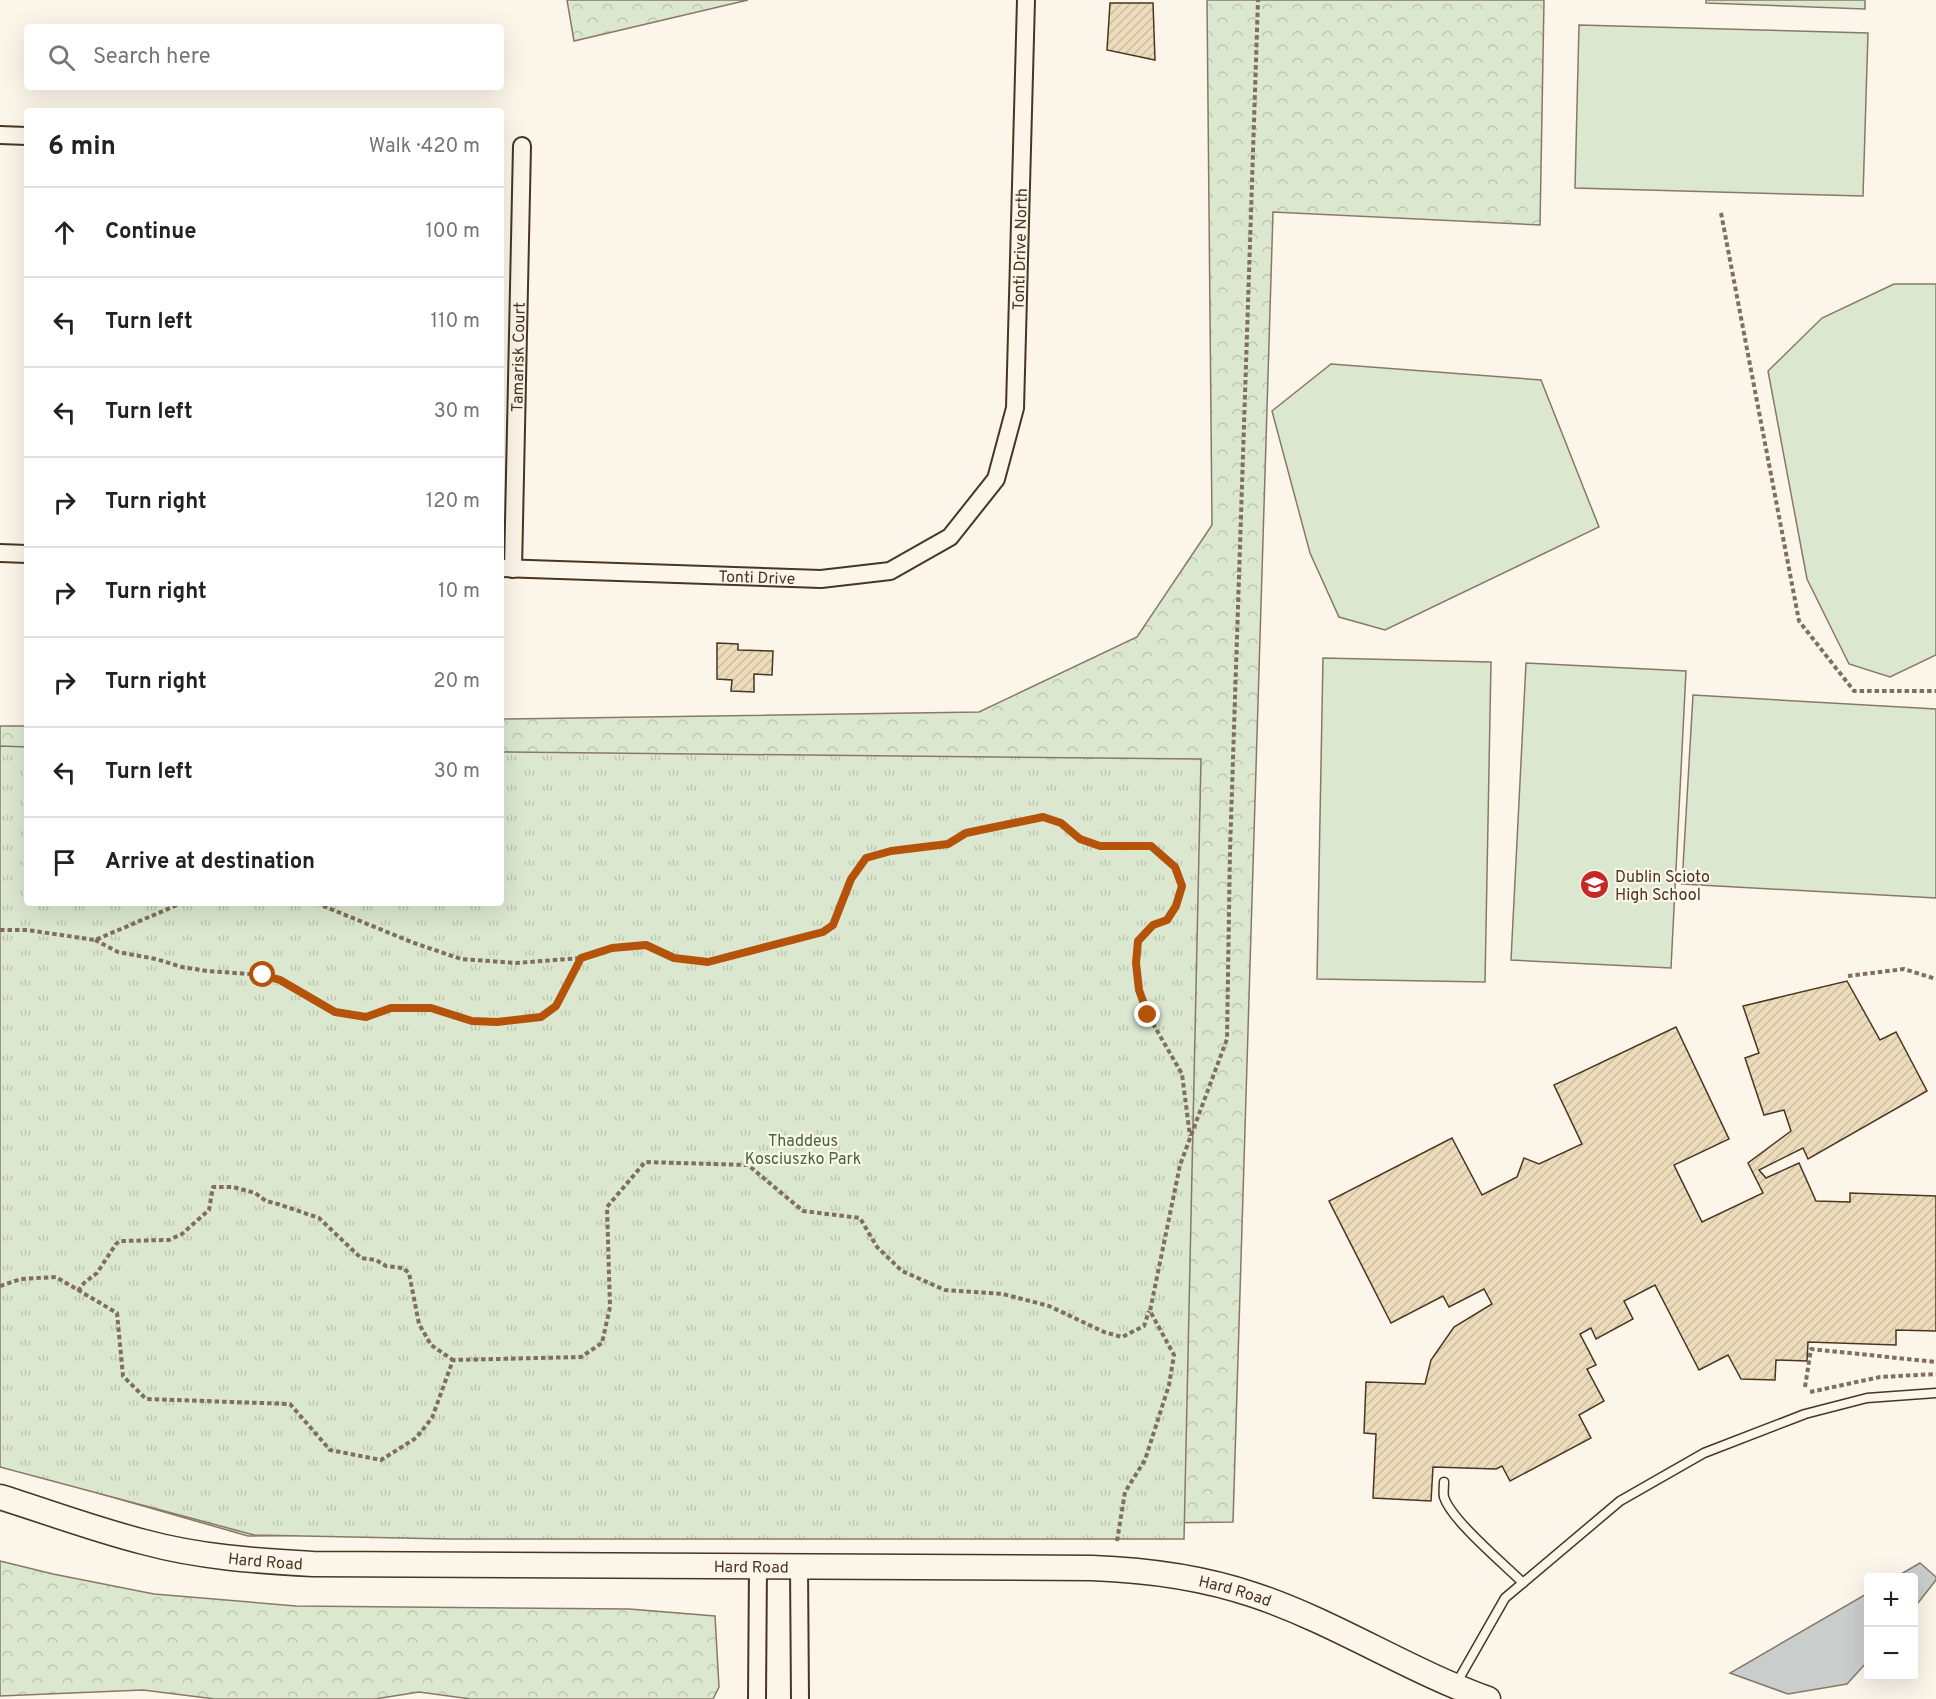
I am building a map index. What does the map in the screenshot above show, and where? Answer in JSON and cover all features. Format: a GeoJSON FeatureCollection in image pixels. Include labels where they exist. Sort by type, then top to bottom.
{"type":"FeatureCollection","features":[{"type":"Feature","properties":{"kind":"main road","name":"Hard Road"},"geometry":{"type":"LineString","coordinates":[[0,1497],[146,1543],[257,1561],[324,1564],[1092,1568],[1171,1574],[1206,1581],[1274,1603],[1314,1619],[1453,1693],[1488,1699]]}},
{"type":"Feature","properties":{"kind":"street","name":"Tonti Drive North"},"geometry":{"type":"LineString","coordinates":[[985,493],[996,479],[1015,408],[1026,0]]}},
{"type":"Feature","properties":{"kind":"street"},"geometry":{"type":"LineString","coordinates":[[0,135],[24,136]]}},
{"type":"Feature","properties":{"kind":"street","name":"Tamarisk Court"},"geometry":{"type":"LineString","coordinates":[[507,569],[522,146]]}},
{"type":"Feature","properties":{"kind":"street","name":"Tonti Drive"},"geometry":{"type":"LineString","coordinates":[[507,569],[821,579],[890,571],[950,537],[985,493]]}},
{"type":"Feature","properties":{"kind":"street"},"geometry":{"type":"LineString","coordinates":[[0,553],[24,554]]}},
{"type":"Feature","properties":{"kind":"street"},"geometry":{"type":"LineString","coordinates":[[757,1699],[758,1566]]}},
{"type":"Feature","properties":{"kind":"street"},"geometry":{"type":"LineString","coordinates":[[799,1566],[800,1699]]}},
{"type":"Feature","properties":{"kind":"lane"},"geometry":{"type":"LineString","coordinates":[[1453,1693],[1505,1598],[1620,1501],[1704,1452],[1805,1414],[1867,1398],[1936,1393]]}},
{"type":"Feature","properties":{"kind":"lane"},"geometry":{"type":"LineString","coordinates":[[1444,1482],[1444,1497],[1466,1528],[1523,1583]]}},
{"type":"Feature","properties":{"kind":"path"},"geometry":{"type":"LineString","coordinates":[[78,1291],[97,1273],[116,1244],[169,1240],[182,1234],[209,1210],[213,1187],[233,1187],[255,1193],[266,1201],[319,1218],[361,1258],[376,1260],[386,1266],[403,1268],[410,1273],[420,1324],[432,1345],[453,1360],[581,1357],[602,1343],[610,1306],[607,1207],[645,1162],[748,1165],[803,1211],[860,1218],[877,1247],[902,1271],[945,1290],[1003,1294],[1049,1306],[1104,1332],[1122,1337],[1144,1326],[1180,1165],[1227,1039],[1230,838],[1258,0]]}},
{"type":"Feature","properties":{"kind":"path"},"geometry":{"type":"LineString","coordinates":[[1721,213],[1799,621],[1854,691],[1936,691]]}},
{"type":"Feature","properties":{"kind":"path"},"geometry":{"type":"LineString","coordinates":[[323,906],[414,943],[461,959],[516,963],[581,958],[612,948],[646,945],[674,958],[708,962],[823,932],[833,925],[851,879],[866,858],[891,851],[948,844],[966,833],[1043,817],[1061,823],[1080,839],[1100,846],[1151,846],[1175,867],[1182,886],[1176,906],[1167,920],[1153,925],[1138,941],[1136,963],[1139,990],[1148,1015],[1182,1074],[1190,1137]]}},
{"type":"Feature","properties":{"kind":"path"},"geometry":{"type":"LineString","coordinates":[[95,940],[175,906]]}},
{"type":"Feature","properties":{"kind":"path"},"geometry":{"type":"LineString","coordinates":[[0,930],[27,930],[95,940],[118,952],[156,959],[182,967],[263,975],[280,980],[335,1012],[366,1017],[391,1008],[431,1008],[472,1021],[497,1022],[541,1017],[556,1006],[581,958]]}},
{"type":"Feature","properties":{"kind":"path"},"geometry":{"type":"LineString","coordinates":[[1848,976],[1904,969],[1936,979]]}},
{"type":"Feature","properties":{"kind":"path"},"geometry":{"type":"LineString","coordinates":[[0,1286],[21,1279],[56,1278],[117,1313],[123,1376],[146,1399],[290,1404],[330,1450],[381,1461],[416,1438],[432,1418],[453,1360]]}},
{"type":"Feature","properties":{"kind":"path"},"geometry":{"type":"LineString","coordinates":[[1118,1541],[1125,1492],[1145,1461],[1169,1385],[1174,1355],[1149,1311]]}},
{"type":"Feature","properties":{"kind":"path"},"geometry":{"type":"LineString","coordinates":[[1805,1387],[1810,1349],[1936,1362]]}},
{"type":"Feature","properties":{"kind":"path"},"geometry":{"type":"LineString","coordinates":[[1810,1392],[1880,1377],[1936,1374]]}},
{"type":"Feature","properties":{"kind":"green space"},"geometry":{"type":"Polygon","coordinates":[[[567,0],[748,0],[574,41],[567,0]]]}},
{"type":"Feature","properties":{"kind":"green space","name":"Thaddeus Kosciuszko Park"},"geometry":{"type":"Polygon","coordinates":[[[1207,0],[1544,0],[1540,225],[1273,212],[1233,1522],[248,1536],[0,1465],[0,726],[24,726],[24,906],[504,906],[504,719],[979,712],[1137,637],[1212,525],[1207,0]]]}},
{"type":"Feature","properties":{"kind":"green space"},"geometry":{"type":"Polygon","coordinates":[[[1706,0],[1865,0],[1865,9],[1706,3],[1706,0]]]}},
{"type":"Feature","properties":{"kind":"green space"},"geometry":{"type":"Polygon","coordinates":[[[1579,25],[1868,33],[1863,196],[1575,188],[1579,25]]]}},
{"type":"Feature","properties":{"kind":"green space"},"geometry":{"type":"Polygon","coordinates":[[[1894,284],[1936,284],[1936,655],[1890,677],[1849,664],[1807,579],[1768,371],[1822,318],[1894,284]]]}},
{"type":"Feature","properties":{"kind":"green space"},"geometry":{"type":"Polygon","coordinates":[[[1331,364],[1541,380],[1599,527],[1385,630],[1339,617],[1310,553],[1272,411],[1331,364]]]}},
{"type":"Feature","properties":{"kind":"green space"},"geometry":{"type":"Polygon","coordinates":[[[1323,658],[1491,662],[1485,982],[1317,979],[1323,658]]]}},
{"type":"Feature","properties":{"kind":"green space"},"geometry":{"type":"Polygon","coordinates":[[[1526,663],[1686,671],[1671,968],[1511,960],[1526,663]]]}},
{"type":"Feature","properties":{"kind":"green space"},"geometry":{"type":"Polygon","coordinates":[[[1693,695],[1936,709],[1936,898],[1682,884],[1693,695]]]}},
{"type":"Feature","properties":{"kind":"green space","name":"Thaddeus Kosciuszko Park"},"geometry":{"type":"Polygon","coordinates":[[[0,746],[24,747],[24,906],[504,906],[504,752],[1201,759],[1184,1539],[449,1539],[254,1535],[0,1467],[0,746]]]}},
{"type":"Feature","properties":{"kind":"green space"},"geometry":{"type":"Polygon","coordinates":[[[0,1561],[154,1594],[296,1606],[629,1609],[715,1616],[719,1687],[713,1699],[471,1699],[419,1692],[375,1699],[215,1699],[143,1690],[0,1696],[0,1561]]]}},
{"type":"Feature","properties":{"kind":"shaded area"},"geometry":{"type":"Polygon","coordinates":[[[1920,1563],[1936,1577],[1936,1580],[1918,1603],[1918,1573],[1903,1573],[1920,1563]]]}},
{"type":"Feature","properties":{"kind":"shaded area"},"geometry":{"type":"Polygon","coordinates":[[[1864,1595],[1864,1665],[1847,1684],[1788,1694],[1730,1673],[1864,1595]]]}},
{"type":"Feature","properties":{"kind":"building"},"geometry":{"type":"Polygon","coordinates":[[[1110,3],[1153,3],[1155,60],[1107,50],[1110,3]]]}},
{"type":"Feature","properties":{"kind":"building"},"geometry":{"type":"Polygon","coordinates":[[[717,643],[738,644],[738,650],[773,651],[772,675],[754,674],[754,692],[731,691],[732,680],[717,679],[717,643]]]}},
{"type":"Feature","properties":{"kind":"building"},"geometry":{"type":"Polygon","coordinates":[[[1847,981],[1880,1040],[1896,1032],[1927,1091],[1808,1159],[1803,1148],[1759,1170],[1766,1178],[1799,1163],[1816,1201],[1850,1202],[1850,1193],[1936,1196],[1936,1331],[1896,1330],[1896,1345],[1808,1342],[1807,1361],[1776,1360],[1775,1380],[1741,1379],[1728,1355],[1699,1370],[1655,1285],[1624,1301],[1633,1319],[1596,1339],[1591,1328],[1580,1334],[1596,1365],[1587,1369],[1604,1401],[1579,1415],[1591,1438],[1510,1481],[1502,1466],[1496,1469],[1433,1467],[1431,1501],[1373,1498],[1376,1434],[1364,1433],[1366,1382],[1425,1384],[1431,1360],[1454,1327],[1492,1304],[1484,1289],[1449,1307],[1443,1296],[1391,1323],[1329,1201],[1452,1138],[1482,1195],[1517,1177],[1524,1158],[1539,1164],[1582,1144],[1554,1085],[1676,1027],[1729,1139],[1674,1165],[1702,1222],[1763,1193],[1748,1163],[1791,1131],[1784,1110],[1764,1115],[1745,1058],[1759,1053],[1743,1006],[1847,981]]]}},
{"type":"Feature","properties":{"kind":"place","name":"Dublin Scioto High School"},"geometry":{"type":"Point","coordinates":[1594,885]}},
{"type":"Feature","properties":{"kind":"route"},"geometry":{"type":"LineString","coordinates":[[263,975],[280,980],[307,998],[335,1012],[366,1017],[391,1008],[431,1008],[472,1021],[497,1022],[541,1017],[556,1006],[581,958],[612,948],[646,945],[674,958],[708,962],[823,932],[833,925],[851,879],[866,858],[891,851],[948,844],[966,833],[1043,817],[1061,823],[1080,839],[1100,846],[1151,846],[1175,867],[1182,886],[1176,906],[1167,920],[1153,925],[1138,941],[1136,963],[1139,990],[1148,1015]]}}]}
